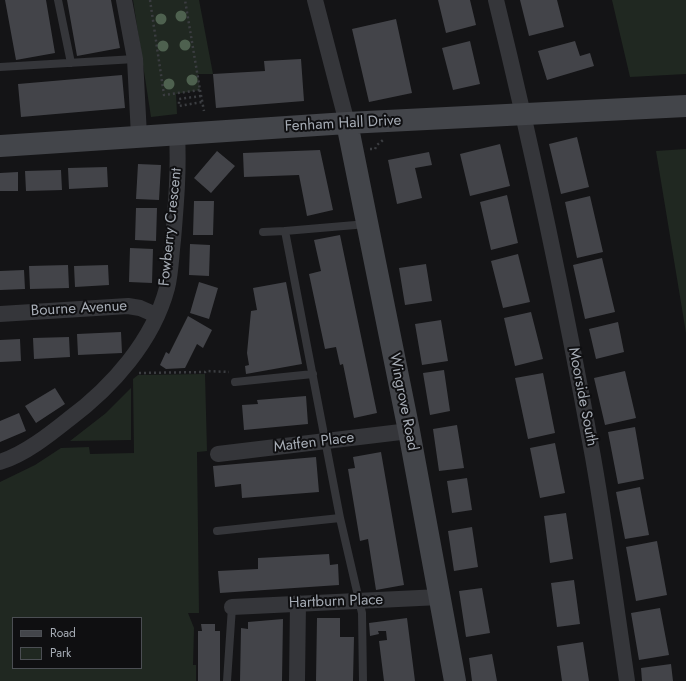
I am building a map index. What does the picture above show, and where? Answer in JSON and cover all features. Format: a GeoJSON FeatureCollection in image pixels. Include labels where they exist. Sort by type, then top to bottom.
{"type":"FeatureCollection","features":[{"type":"Feature","properties":{"kind":"street"},"geometry":{"type":"LineString","coordinates":[[124,0],[134,59],[139,136]]}},
{"type":"Feature","properties":{"kind":"street"},"geometry":{"type":"LineString","coordinates":[[315,0],[347,123]]}},
{"type":"Feature","properties":{"kind":"street","name":"Moorside South"},"geometry":{"type":"LineString","coordinates":[[496,0],[549,226],[593,458],[627,681]]}},
{"type":"Feature","properties":{"kind":"street","name":"Fenham Hall Drive"},"geometry":{"type":"LineString","coordinates":[[0,146],[347,123],[686,106]]}},
{"type":"Feature","properties":{"kind":"street","name":"Wingrove Road"},"geometry":{"type":"LineString","coordinates":[[347,123],[409,430],[455,681]]}},
{"type":"Feature","properties":{"kind":"street","name":"Fowberry Crescent"},"geometry":{"type":"LineString","coordinates":[[0,462],[10,458],[51,434],[91,403],[126,365],[145,336],[156,315],[167,288],[170,270],[177,191],[177,134]]}},
{"type":"Feature","properties":{"kind":"street","name":"Bourne Avenue"},"geometry":{"type":"LineString","coordinates":[[0,314],[128,306],[140,308],[156,315]]}},
{"type":"Feature","properties":{"kind":"street","name":"Matfen Place"},"geometry":{"type":"LineString","coordinates":[[218,454],[409,430]]}},
{"type":"Feature","properties":{"kind":"street","name":"Hartburn Place"},"geometry":{"type":"LineString","coordinates":[[232,607],[440,598]]}},
{"type":"Feature","properties":{"kind":"street"},"geometry":{"type":"LineString","coordinates":[[297,681],[298,603]]}},
{"type":"Feature","properties":{"kind":"lane"},"geometry":{"type":"LineString","coordinates":[[58,0],[71,63]]}},
{"type":"Feature","properties":{"kind":"lane"},"geometry":{"type":"LineString","coordinates":[[0,67],[134,59]]}},
{"type":"Feature","properties":{"kind":"lane"},"geometry":{"type":"LineString","coordinates":[[263,232],[368,224]]}},
{"type":"Feature","properties":{"kind":"lane"},"geometry":{"type":"LineString","coordinates":[[285,231],[340,518],[362,613],[363,681]]}},
{"type":"Feature","properties":{"kind":"lane"},"geometry":{"type":"LineString","coordinates":[[235,382],[313,374]]}},
{"type":"Feature","properties":{"kind":"lane"},"geometry":{"type":"LineString","coordinates":[[217,531],[340,518]]}},
{"type":"Feature","properties":{"kind":"lane"},"geometry":{"type":"LineString","coordinates":[[227,681],[232,607]]}},
{"type":"Feature","properties":{"kind":"path"},"geometry":{"type":"LineString","coordinates":[[150,0],[164,95],[200,90]]}},
{"type":"Feature","properties":{"kind":"path"},"geometry":{"type":"LineString","coordinates":[[186,0],[204,111]]}},
{"type":"Feature","properties":{"kind":"path"},"geometry":{"type":"LineString","coordinates":[[201,96],[179,99],[179,106],[202,102]]}},
{"type":"Feature","properties":{"kind":"path"},"geometry":{"type":"LineString","coordinates":[[136,373],[205,372],[206,370],[232,372]]}},
{"type":"Feature","properties":{"kind":"green space"},"geometry":{"type":"Polygon","coordinates":[[[133,0],[199,0],[213,74],[198,74],[200,90],[176,94],[177,114],[151,117],[133,0]]]}},
{"type":"Feature","properties":{"kind":"green space"},"geometry":{"type":"Polygon","coordinates":[[[612,0],[686,0],[686,74],[630,77],[612,0]]]}},
{"type":"Feature","properties":{"kind":"green space"},"geometry":{"type":"Polygon","coordinates":[[[686,149],[686,333],[656,151],[686,149]]]}},
{"type":"Feature","properties":{"kind":"green space"},"geometry":{"type":"Polygon","coordinates":[[[205,374],[207,451],[197,452],[199,613],[188,613],[194,628],[193,665],[196,665],[196,681],[0,681],[0,482],[35,465],[61,448],[89,447],[90,454],[134,453],[133,379],[138,375],[205,374]]]}},
{"type":"Feature","properties":{"kind":"green space"},"geometry":{"type":"Polygon","coordinates":[[[131,388],[131,440],[70,441],[106,413],[131,388]]]}},
{"type":"Feature","properties":{"kind":"building"},"geometry":{"type":"Polygon","coordinates":[[[5,0],[46,0],[55,53],[16,60],[5,0]]]}},
{"type":"Feature","properties":{"kind":"building"},"geometry":{"type":"Polygon","coordinates":[[[67,0],[111,0],[120,48],[77,56],[67,0]]]}},
{"type":"Feature","properties":{"kind":"building"},"geometry":{"type":"Polygon","coordinates":[[[438,0],[470,0],[476,25],[446,33],[438,0]]]}},
{"type":"Feature","properties":{"kind":"building"},"geometry":{"type":"Polygon","coordinates":[[[520,0],[557,0],[564,27],[529,36],[520,0]]]}},
{"type":"Feature","properties":{"kind":"building"},"geometry":{"type":"Polygon","coordinates":[[[396,19],[412,93],[369,102],[352,29],[396,19]]]}},
{"type":"Feature","properties":{"kind":"building"},"geometry":{"type":"Polygon","coordinates":[[[470,41],[480,84],[453,90],[442,48],[470,41]]]}},
{"type":"Feature","properties":{"kind":"building"},"geometry":{"type":"Polygon","coordinates":[[[575,41],[580,56],[590,53],[594,66],[547,80],[538,51],[575,41]]]}},
{"type":"Feature","properties":{"kind":"building"},"geometry":{"type":"Polygon","coordinates":[[[301,59],[304,101],[216,108],[213,74],[265,71],[264,61],[301,59]]]}},
{"type":"Feature","properties":{"kind":"building"},"geometry":{"type":"Polygon","coordinates":[[[122,75],[125,108],[21,117],[18,84],[122,75]]]}},
{"type":"Feature","properties":{"kind":"building"},"geometry":{"type":"Polygon","coordinates":[[[577,137],[589,187],[561,194],[549,144],[577,137]]]}},
{"type":"Feature","properties":{"kind":"building"},"geometry":{"type":"Polygon","coordinates":[[[500,144],[510,186],[470,196],[460,154],[500,144]]]}},
{"type":"Feature","properties":{"kind":"building"},"geometry":{"type":"Polygon","coordinates":[[[320,150],[333,210],[307,216],[299,175],[244,177],[243,153],[320,150]]]}},
{"type":"Feature","properties":{"kind":"building"},"geometry":{"type":"Polygon","coordinates":[[[217,151],[235,166],[211,193],[194,178],[217,151]]]}},
{"type":"Feature","properties":{"kind":"building"},"geometry":{"type":"Polygon","coordinates":[[[429,152],[432,165],[415,168],[422,198],[397,204],[388,160],[429,152]]]}},
{"type":"Feature","properties":{"kind":"building"},"geometry":{"type":"Polygon","coordinates":[[[138,164],[161,165],[159,200],[136,199],[138,164]]]}},
{"type":"Feature","properties":{"kind":"building"},"geometry":{"type":"Polygon","coordinates":[[[107,167],[108,187],[69,189],[68,168],[107,167]]]}},
{"type":"Feature","properties":{"kind":"building"},"geometry":{"type":"Polygon","coordinates":[[[61,170],[62,190],[26,191],[25,171],[61,170]]]}},
{"type":"Feature","properties":{"kind":"building"},"geometry":{"type":"Polygon","coordinates":[[[18,172],[18,191],[0,191],[0,173],[18,172]]]}},
{"type":"Feature","properties":{"kind":"building"},"geometry":{"type":"Polygon","coordinates":[[[507,195],[518,243],[491,250],[480,202],[507,195]]]}},
{"type":"Feature","properties":{"kind":"building"},"geometry":{"type":"Polygon","coordinates":[[[590,196],[603,252],[577,258],[565,202],[590,196]]]}},
{"type":"Feature","properties":{"kind":"building"},"geometry":{"type":"Polygon","coordinates":[[[194,201],[214,201],[213,235],[193,235],[194,201]]]}},
{"type":"Feature","properties":{"kind":"building"},"geometry":{"type":"Polygon","coordinates":[[[136,208],[157,208],[156,241],[135,240],[136,208]]]}},
{"type":"Feature","properties":{"kind":"building"},"geometry":{"type":"Polygon","coordinates":[[[340,235],[377,413],[354,418],[343,364],[340,365],[336,347],[325,349],[309,274],[321,271],[314,240],[340,235]]]}},
{"type":"Feature","properties":{"kind":"building"},"geometry":{"type":"Polygon","coordinates":[[[190,244],[210,245],[209,276],[189,275],[190,244]]]}},
{"type":"Feature","properties":{"kind":"building"},"geometry":{"type":"Polygon","coordinates":[[[130,248],[153,249],[152,283],[129,282],[130,248]]]}},
{"type":"Feature","properties":{"kind":"building"},"geometry":{"type":"Polygon","coordinates":[[[518,254],[530,302],[503,308],[491,261],[518,254]]]}},
{"type":"Feature","properties":{"kind":"building"},"geometry":{"type":"Polygon","coordinates":[[[602,258],[615,312],[585,319],[573,265],[602,258]]]}},
{"type":"Feature","properties":{"kind":"building"},"geometry":{"type":"Polygon","coordinates":[[[426,264],[432,301],[405,305],[399,268],[426,264]]]}},
{"type":"Feature","properties":{"kind":"building"},"geometry":{"type":"Polygon","coordinates":[[[68,265],[69,288],[30,289],[29,266],[68,265]]]}},
{"type":"Feature","properties":{"kind":"building"},"geometry":{"type":"Polygon","coordinates":[[[108,265],[109,285],[75,287],[74,266],[108,265]]]}},
{"type":"Feature","properties":{"kind":"building"},"geometry":{"type":"Polygon","coordinates":[[[24,270],[25,289],[0,290],[0,271],[24,270]]]}},
{"type":"Feature","properties":{"kind":"building"},"geometry":{"type":"Polygon","coordinates":[[[199,282],[218,288],[209,319],[190,313],[199,282]]]}},
{"type":"Feature","properties":{"kind":"building"},"geometry":{"type":"Polygon","coordinates":[[[286,282],[302,364],[246,374],[245,366],[249,365],[247,353],[251,311],[257,310],[253,288],[286,282]]]}},
{"type":"Feature","properties":{"kind":"building"},"geometry":{"type":"Polygon","coordinates":[[[531,312],[543,359],[515,366],[504,318],[531,312]]]}},
{"type":"Feature","properties":{"kind":"building"},"geometry":{"type":"Polygon","coordinates":[[[188,316],[212,330],[203,348],[197,344],[185,368],[166,369],[160,365],[166,352],[169,354],[188,316]]]}},
{"type":"Feature","properties":{"kind":"building"},"geometry":{"type":"Polygon","coordinates":[[[441,320],[448,361],[422,365],[415,324],[441,320]]]}},
{"type":"Feature","properties":{"kind":"building"},"geometry":{"type":"Polygon","coordinates":[[[618,322],[624,352],[596,359],[589,329],[618,322]]]}},
{"type":"Feature","properties":{"kind":"building"},"geometry":{"type":"Polygon","coordinates":[[[121,332],[122,353],[78,355],[77,334],[121,332]]]}},
{"type":"Feature","properties":{"kind":"building"},"geometry":{"type":"Polygon","coordinates":[[[69,337],[70,357],[34,359],[33,338],[69,337]]]}},
{"type":"Feature","properties":{"kind":"building"},"geometry":{"type":"Polygon","coordinates":[[[20,339],[21,361],[0,362],[0,340],[20,339]]]}},
{"type":"Feature","properties":{"kind":"building"},"geometry":{"type":"Polygon","coordinates":[[[444,370],[450,411],[430,415],[423,373],[444,370]]]}},
{"type":"Feature","properties":{"kind":"building"},"geometry":{"type":"Polygon","coordinates":[[[625,371],[636,418],[605,425],[594,378],[625,371]]]}},
{"type":"Feature","properties":{"kind":"building"},"geometry":{"type":"Polygon","coordinates":[[[543,373],[555,433],[528,439],[515,378],[543,373]]]}},
{"type":"Feature","properties":{"kind":"building"},"geometry":{"type":"Polygon","coordinates":[[[55,388],[65,404],[36,423],[25,406],[55,388]]]}},
{"type":"Feature","properties":{"kind":"building"},"geometry":{"type":"Polygon","coordinates":[[[306,396],[308,424],[244,430],[242,405],[258,404],[257,400],[306,396]]]}},
{"type":"Feature","properties":{"kind":"building"},"geometry":{"type":"Polygon","coordinates":[[[19,413],[26,431],[0,442],[0,421],[19,413]]]}},
{"type":"Feature","properties":{"kind":"building"},"geometry":{"type":"Polygon","coordinates":[[[457,425],[464,468],[439,471],[433,429],[457,425]]]}},
{"type":"Feature","properties":{"kind":"building"},"geometry":{"type":"Polygon","coordinates":[[[635,427],[644,479],[618,484],[608,432],[635,427]]]}},
{"type":"Feature","properties":{"kind":"building"},"geometry":{"type":"Polygon","coordinates":[[[555,443],[565,493],[540,498],[530,448],[555,443]]]}},
{"type":"Feature","properties":{"kind":"building"},"geometry":{"type":"Polygon","coordinates":[[[381,452],[404,585],[376,590],[368,539],[360,541],[348,469],[355,468],[353,457],[381,452]]]}},
{"type":"Feature","properties":{"kind":"building"},"geometry":{"type":"Polygon","coordinates":[[[316,457],[319,492],[242,498],[241,484],[215,487],[213,466],[316,457]]]}},
{"type":"Feature","properties":{"kind":"building"},"geometry":{"type":"Polygon","coordinates":[[[467,478],[472,510],[452,513],[447,481],[467,478]]]}},
{"type":"Feature","properties":{"kind":"building"},"geometry":{"type":"Polygon","coordinates":[[[640,487],[649,535],[625,539],[616,492],[640,487]]]}},
{"type":"Feature","properties":{"kind":"building"},"geometry":{"type":"Polygon","coordinates":[[[566,513],[573,559],[550,563],[544,516],[566,513]]]}},
{"type":"Feature","properties":{"kind":"building"},"geometry":{"type":"Polygon","coordinates":[[[472,527],[478,567],[454,571],[448,531],[472,527]]]}},
{"type":"Feature","properties":{"kind":"building"},"geometry":{"type":"Polygon","coordinates":[[[657,541],[667,595],[636,601],[626,547],[657,541]]]}},
{"type":"Feature","properties":{"kind":"building"},"geometry":{"type":"Polygon","coordinates":[[[329,554],[330,565],[338,564],[339,585],[220,593],[218,571],[258,569],[258,558],[329,554]]]}},
{"type":"Feature","properties":{"kind":"building"},"geometry":{"type":"Polygon","coordinates":[[[574,580],[580,624],[557,627],[551,583],[574,580]]]}},
{"type":"Feature","properties":{"kind":"building"},"geometry":{"type":"Polygon","coordinates":[[[482,588],[490,633],[466,637],[459,591],[482,588]]]}},
{"type":"Feature","properties":{"kind":"building"},"geometry":{"type":"Polygon","coordinates":[[[660,608],[669,655],[639,660],[631,613],[660,608]]]}},
{"type":"Feature","properties":{"kind":"building"},"geometry":{"type":"Polygon","coordinates":[[[317,618],[340,618],[340,637],[354,637],[353,681],[316,681],[317,618]]]}},
{"type":"Feature","properties":{"kind":"building"},"geometry":{"type":"Polygon","coordinates":[[[407,618],[415,681],[384,681],[379,641],[387,640],[386,631],[378,631],[379,634],[370,636],[369,623],[407,618]]]}},
{"type":"Feature","properties":{"kind":"building"},"geometry":{"type":"Polygon","coordinates":[[[283,619],[282,681],[240,681],[241,628],[248,629],[248,622],[283,619]]]}},
{"type":"Feature","properties":{"kind":"building"},"geometry":{"type":"Polygon","coordinates":[[[201,624],[215,624],[215,631],[220,631],[220,681],[198,681],[198,631],[202,631],[201,624]]]}},
{"type":"Feature","properties":{"kind":"building"},"geometry":{"type":"Polygon","coordinates":[[[583,642],[589,681],[562,681],[557,646],[583,642]]]}},
{"type":"Feature","properties":{"kind":"building"},"geometry":{"type":"Polygon","coordinates":[[[492,654],[497,681],[472,681],[469,658],[492,654]]]}},
{"type":"Feature","properties":{"kind":"building"},"geometry":{"type":"Polygon","coordinates":[[[671,664],[673,681],[642,681],[641,668],[671,664]]]}}]}
